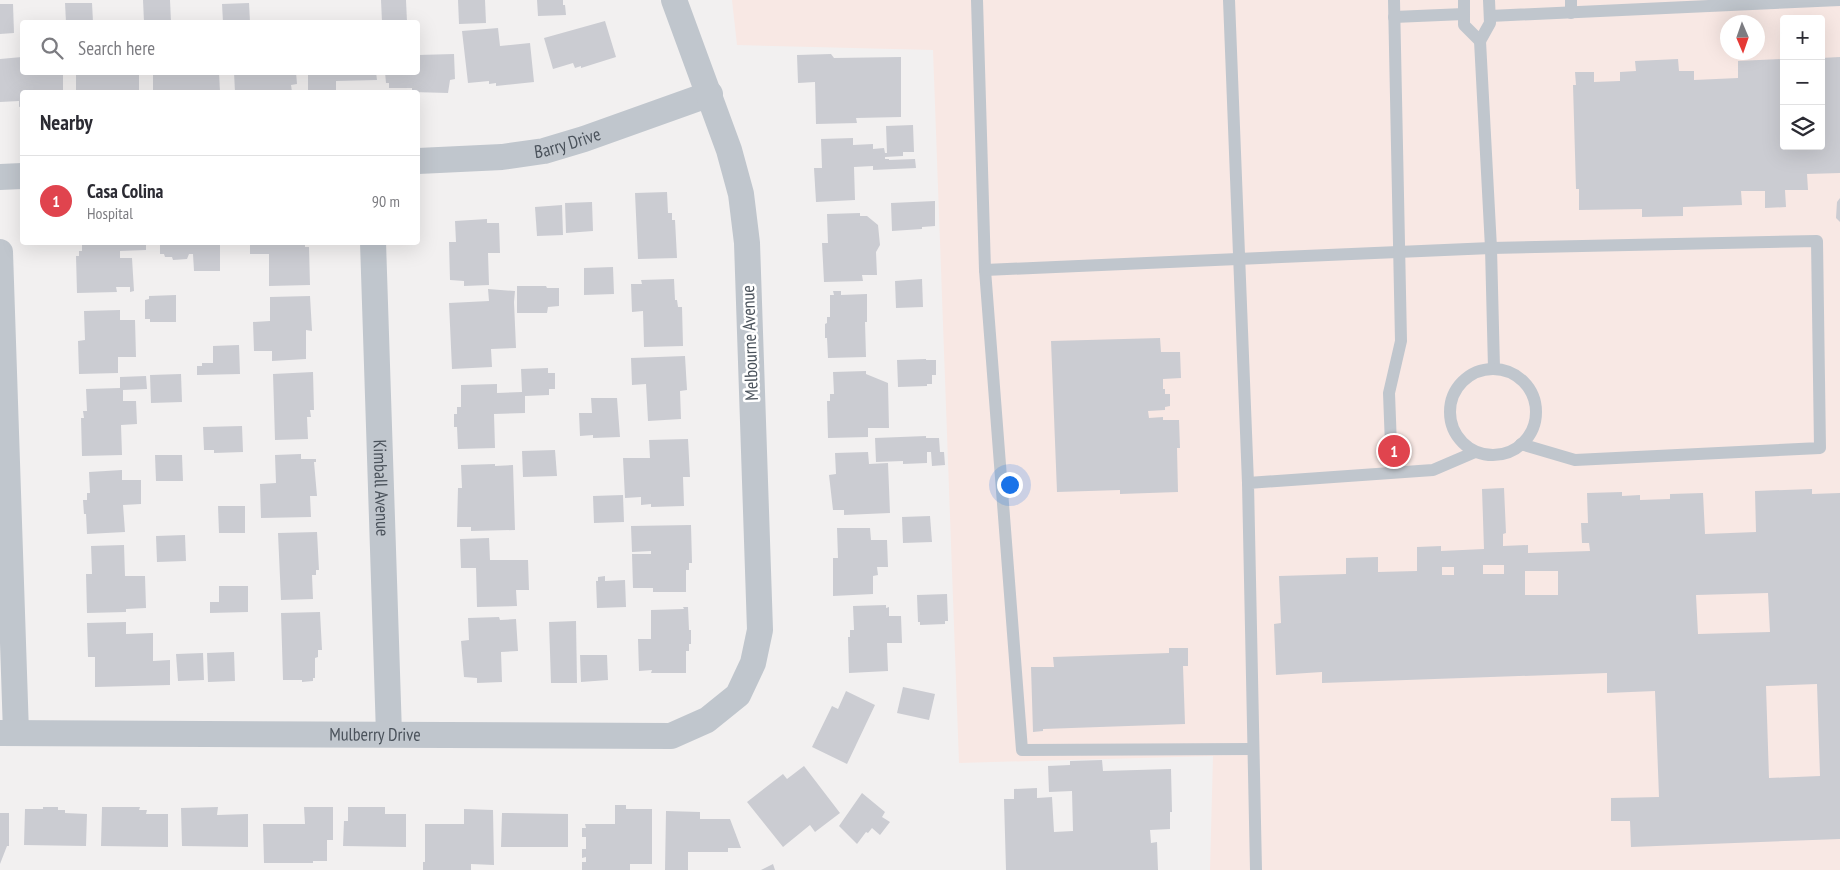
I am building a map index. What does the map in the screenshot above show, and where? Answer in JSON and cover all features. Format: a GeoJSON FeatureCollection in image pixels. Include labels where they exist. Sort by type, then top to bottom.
{"type":"FeatureCollection","features":[{"type":"Feature","properties":{"kind":"street","name":"Melbourne Avenue"},"geometry":{"type":"LineString","coordinates":[[674,0],[729,150],[741,194],[746,243],[760,630],[753,663],[738,695]]}},
{"type":"Feature","properties":{"kind":"street","name":"Barry Drive"},"geometry":{"type":"LineString","coordinates":[[420,161],[502,157],[544,151],[584,139],[710,94]]}},
{"type":"Feature","properties":{"kind":"street"},"geometry":{"type":"LineString","coordinates":[[0,177],[20,176]]}},
{"type":"Feature","properties":{"kind":"street","name":"Kimball Avenue"},"geometry":{"type":"LineString","coordinates":[[373,245],[389,734]]}},
{"type":"Feature","properties":{"kind":"street"},"geometry":{"type":"LineString","coordinates":[[0,252],[8,733]]}},
{"type":"Feature","properties":{"kind":"street","name":"Mulberry Drive"},"geometry":{"type":"LineString","coordinates":[[8,733],[670,736],[707,720],[738,695]]}},
{"type":"Feature","properties":{"kind":"lane"},"geometry":{"type":"LineString","coordinates":[[977,0],[985,270],[1022,750],[1253,749]]}},
{"type":"Feature","properties":{"kind":"lane"},"geometry":{"type":"LineString","coordinates":[[1229,0],[1248,483],[1256,870]]}},
{"type":"Feature","properties":{"kind":"lane"},"geometry":{"type":"LineString","coordinates":[[1392,472],[1389,393],[1401,341],[1394,0]]}},
{"type":"Feature","properties":{"kind":"lane"},"geometry":{"type":"LineString","coordinates":[[1464,0],[1464,25],[1480,41]]}},
{"type":"Feature","properties":{"kind":"lane"},"geometry":{"type":"LineString","coordinates":[[1489,0],[1490,23],[1480,41],[1491,248],[1494,368]]}},
{"type":"Feature","properties":{"kind":"lane"},"geometry":{"type":"LineString","coordinates":[[1490,16],[1571,6],[1840,0]]}},
{"type":"Feature","properties":{"kind":"lane"},"geometry":{"type":"LineString","coordinates":[[1394,17],[1464,14]]}},
{"type":"Feature","properties":{"kind":"lane"},"geometry":{"type":"LineString","coordinates":[[985,270],[1491,248],[1817,241],[1820,448],[1575,460],[1521,444]]}},
{"type":"Feature","properties":{"kind":"lane"},"geometry":{"type":"LineString","coordinates":[[1494,368],[1506,370],[1518,376],[1529,386],[1535,399],[1537,413],[1534,427],[1527,439],[1521,444],[1516,449],[1503,454],[1489,455],[1475,452],[1463,443],[1454,432],[1450,418],[1450,403],[1456,390],[1465,378],[1478,371],[1494,368]]}},
{"type":"Feature","properties":{"kind":"lane"},"geometry":{"type":"LineString","coordinates":[[1248,483],[1432,470],[1475,452]]}},
{"type":"Feature","properties":{"kind":"shaded area"},"geometry":{"type":"Polygon","coordinates":[[[732,0],[1840,0],[1840,870],[1210,870],[1213,756],[959,763],[933,50],[737,45],[732,0]]]}},
{"type":"Feature","properties":{"kind":"building"},"geometry":{"type":"Polygon","coordinates":[[[143,0],[170,0],[171,20],[144,20],[143,0]]]}},
{"type":"Feature","properties":{"kind":"building"},"geometry":{"type":"Polygon","coordinates":[[[381,0],[406,0],[407,20],[382,20],[381,0]]]}},
{"type":"Feature","properties":{"kind":"building"},"geometry":{"type":"Polygon","coordinates":[[[458,0],[485,0],[486,23],[459,24],[458,0]]]}},
{"type":"Feature","properties":{"kind":"building"},"geometry":{"type":"Polygon","coordinates":[[[537,0],[563,0],[566,15],[538,16],[537,0]]]}},
{"type":"Feature","properties":{"kind":"building"},"geometry":{"type":"Polygon","coordinates":[[[65,3],[92,3],[93,20],[66,20],[65,3]]]}},
{"type":"Feature","properties":{"kind":"building"},"geometry":{"type":"Polygon","coordinates":[[[249,3],[250,20],[223,20],[222,4],[249,3]]]}},
{"type":"Feature","properties":{"kind":"building"},"geometry":{"type":"Polygon","coordinates":[[[0,4],[13,4],[14,33],[0,34],[0,4]]]}},
{"type":"Feature","properties":{"kind":"building"},"geometry":{"type":"Polygon","coordinates":[[[605,21],[616,57],[581,68],[581,66],[575,68],[573,63],[553,69],[544,38],[605,21]]]}},
{"type":"Feature","properties":{"kind":"building"},"geometry":{"type":"Polygon","coordinates":[[[498,28],[500,46],[530,43],[534,82],[496,86],[496,83],[489,84],[489,81],[468,83],[462,31],[498,28]]]}},
{"type":"Feature","properties":{"kind":"building"},"geometry":{"type":"Polygon","coordinates":[[[454,54],[455,79],[450,80],[448,93],[420,92],[420,90],[412,90],[412,88],[389,88],[389,83],[386,83],[385,75],[420,75],[420,55],[454,54]]]}},
{"type":"Feature","properties":{"kind":"building"},"geometry":{"type":"Polygon","coordinates":[[[831,54],[834,58],[901,57],[901,117],[856,118],[857,123],[816,124],[815,82],[798,83],[797,55],[831,54]]]}},
{"type":"Feature","properties":{"kind":"building"},"geometry":{"type":"Polygon","coordinates":[[[20,57],[20,75],[63,75],[63,90],[20,90],[19,107],[19,101],[0,102],[0,59],[20,57]]]}},
{"type":"Feature","properties":{"kind":"building"},"geometry":{"type":"Polygon","coordinates":[[[1840,57],[1840,173],[1807,174],[1808,190],[1785,190],[1786,207],[1765,208],[1765,191],[1741,191],[1742,205],[1683,207],[1683,216],[1642,217],[1642,209],[1579,210],[1579,189],[1576,189],[1573,85],[1576,85],[1575,72],[1594,72],[1594,82],[1620,81],[1620,72],[1636,71],[1635,61],[1678,59],[1679,71],[1694,71],[1694,80],[1738,78],[1738,61],[1780,59],[1780,150],[1825,150],[1825,58],[1840,57]]]}},
{"type":"Feature","properties":{"kind":"building"},"geometry":{"type":"Polygon","coordinates":[[[76,75],[139,75],[139,90],[76,90],[76,75]]]}},
{"type":"Feature","properties":{"kind":"building"},"geometry":{"type":"Polygon","coordinates":[[[153,75],[219,75],[220,90],[153,90],[153,75]]]}},
{"type":"Feature","properties":{"kind":"building"},"geometry":{"type":"Polygon","coordinates":[[[234,75],[296,75],[297,84],[291,85],[292,90],[235,90],[234,75]]]}},
{"type":"Feature","properties":{"kind":"building"},"geometry":{"type":"Polygon","coordinates":[[[308,75],[376,75],[377,80],[336,81],[336,90],[308,90],[308,75]]]}},
{"type":"Feature","properties":{"kind":"building"},"geometry":{"type":"Polygon","coordinates":[[[913,125],[914,152],[903,152],[903,156],[885,157],[885,159],[915,159],[916,168],[873,170],[873,166],[854,167],[855,200],[816,202],[814,168],[822,168],[821,139],[853,138],[853,145],[873,144],[873,149],[884,148],[885,153],[887,153],[886,126],[913,125]]]}},
{"type":"Feature","properties":{"kind":"building"},"geometry":{"type":"Polygon","coordinates":[[[667,192],[668,213],[672,213],[672,220],[675,220],[677,258],[638,259],[635,193],[667,192]]]}},
{"type":"Feature","properties":{"kind":"building"},"geometry":{"type":"Polygon","coordinates":[[[1840,198],[1840,222],[1836,218],[1837,202],[1840,198]]]}},
{"type":"Feature","properties":{"kind":"building"},"geometry":{"type":"Polygon","coordinates":[[[935,201],[935,226],[892,231],[891,203],[935,201]]]}},
{"type":"Feature","properties":{"kind":"building"},"geometry":{"type":"Polygon","coordinates":[[[592,202],[593,231],[566,233],[565,203],[592,202]]]}},
{"type":"Feature","properties":{"kind":"building"},"geometry":{"type":"Polygon","coordinates":[[[562,205],[563,235],[537,236],[535,207],[562,205]]]}},
{"type":"Feature","properties":{"kind":"building"},"geometry":{"type":"Polygon","coordinates":[[[860,213],[860,216],[867,216],[878,225],[880,245],[876,252],[877,275],[862,275],[863,281],[824,282],[822,243],[828,243],[827,214],[860,213]]]}},
{"type":"Feature","properties":{"kind":"building"},"geometry":{"type":"Polygon","coordinates":[[[487,219],[487,223],[499,223],[500,253],[488,253],[489,285],[464,286],[464,281],[450,280],[449,242],[456,242],[455,221],[487,219]]]}},
{"type":"Feature","properties":{"kind":"building"},"geometry":{"type":"Polygon","coordinates":[[[82,245],[146,245],[146,250],[120,251],[120,258],[132,258],[134,291],[130,292],[130,287],[116,287],[117,292],[77,293],[76,256],[79,256],[79,251],[82,251],[82,245]]]}},
{"type":"Feature","properties":{"kind":"building"},"geometry":{"type":"Polygon","coordinates":[[[160,245],[220,245],[220,271],[194,271],[193,254],[189,254],[187,259],[173,260],[172,257],[165,257],[164,254],[160,254],[160,245]]]}},
{"type":"Feature","properties":{"kind":"building"},"geometry":{"type":"Polygon","coordinates":[[[250,245],[305,245],[305,247],[309,247],[310,285],[269,286],[269,254],[250,254],[250,245]]]}},
{"type":"Feature","properties":{"kind":"building"},"geometry":{"type":"Polygon","coordinates":[[[613,267],[614,294],[584,295],[584,268],[613,267]]]}},
{"type":"Feature","properties":{"kind":"building"},"geometry":{"type":"Polygon","coordinates":[[[674,279],[675,300],[677,300],[678,307],[682,307],[683,346],[644,347],[643,311],[632,312],[631,284],[642,284],[641,280],[674,279]]]}},
{"type":"Feature","properties":{"kind":"building"},"geometry":{"type":"Polygon","coordinates":[[[922,279],[923,307],[896,308],[895,281],[922,279]]]}},
{"type":"Feature","properties":{"kind":"building"},"geometry":{"type":"Polygon","coordinates":[[[517,286],[559,288],[559,306],[548,307],[547,313],[517,313],[517,286]]]}},
{"type":"Feature","properties":{"kind":"building"},"geometry":{"type":"Polygon","coordinates":[[[488,289],[515,291],[516,348],[491,349],[492,367],[452,369],[449,303],[489,301],[488,289]]]}},
{"type":"Feature","properties":{"kind":"building"},"geometry":{"type":"Polygon","coordinates":[[[833,291],[841,291],[841,295],[867,294],[867,322],[865,322],[866,357],[828,358],[825,324],[827,323],[827,317],[830,317],[830,295],[834,295],[833,291]]]}},
{"type":"Feature","properties":{"kind":"building"},"geometry":{"type":"Polygon","coordinates":[[[176,295],[176,322],[150,322],[150,319],[145,319],[145,300],[149,299],[149,296],[176,295]]]}},
{"type":"Feature","properties":{"kind":"building"},"geometry":{"type":"Polygon","coordinates":[[[310,296],[312,331],[306,330],[306,359],[272,361],[272,351],[254,351],[253,322],[270,321],[270,297],[310,296]]]}},
{"type":"Feature","properties":{"kind":"building"},"geometry":{"type":"Polygon","coordinates":[[[120,310],[120,320],[135,320],[136,357],[118,357],[118,373],[79,374],[78,341],[85,340],[84,311],[120,310]]]}},
{"type":"Feature","properties":{"kind":"building"},"geometry":{"type":"Polygon","coordinates":[[[1160,338],[1161,352],[1180,352],[1181,378],[1163,379],[1165,394],[1170,394],[1170,406],[1165,407],[1165,410],[1148,411],[1149,418],[1163,417],[1163,420],[1179,420],[1180,448],[1177,448],[1178,492],[1120,494],[1120,490],[1057,492],[1051,341],[1160,338]]]}},
{"type":"Feature","properties":{"kind":"building"},"geometry":{"type":"Polygon","coordinates":[[[239,345],[240,374],[197,375],[197,366],[202,366],[202,363],[213,363],[213,346],[239,345]]]}},
{"type":"Feature","properties":{"kind":"building"},"geometry":{"type":"Polygon","coordinates":[[[685,356],[687,390],[680,391],[681,419],[648,421],[646,384],[632,385],[631,358],[685,356]]]}},
{"type":"Feature","properties":{"kind":"building"},"geometry":{"type":"Polygon","coordinates":[[[897,360],[936,360],[936,375],[932,375],[932,384],[927,384],[927,386],[898,387],[897,360]]]}},
{"type":"Feature","properties":{"kind":"building"},"geometry":{"type":"Polygon","coordinates":[[[548,368],[548,373],[555,373],[555,389],[549,389],[549,395],[525,396],[525,413],[494,414],[495,448],[458,449],[457,427],[454,427],[454,414],[457,414],[457,407],[461,407],[461,385],[497,384],[497,393],[522,392],[521,369],[548,368]]]}},
{"type":"Feature","properties":{"kind":"building"},"geometry":{"type":"Polygon","coordinates":[[[866,371],[866,374],[888,383],[889,428],[868,428],[868,437],[828,438],[827,401],[830,401],[830,394],[834,394],[833,372],[866,371]]]}},
{"type":"Feature","properties":{"kind":"building"},"geometry":{"type":"Polygon","coordinates":[[[313,372],[314,410],[310,410],[311,417],[307,417],[308,439],[275,440],[273,374],[313,372]]]}},
{"type":"Feature","properties":{"kind":"building"},"geometry":{"type":"Polygon","coordinates":[[[181,374],[182,402],[151,403],[150,375],[181,374]]]}},
{"type":"Feature","properties":{"kind":"building"},"geometry":{"type":"Polygon","coordinates":[[[146,376],[147,389],[123,390],[123,401],[136,401],[137,424],[121,425],[122,455],[82,456],[81,418],[84,418],[83,411],[87,411],[86,389],[120,388],[120,377],[146,376]]]}},
{"type":"Feature","properties":{"kind":"building"},"geometry":{"type":"Polygon","coordinates":[[[591,398],[617,398],[620,437],[593,438],[593,435],[580,436],[579,413],[592,413],[591,398]]]}},
{"type":"Feature","properties":{"kind":"building"},"geometry":{"type":"Polygon","coordinates":[[[242,426],[243,452],[214,453],[214,450],[204,450],[203,427],[242,426]]]}},
{"type":"Feature","properties":{"kind":"building"},"geometry":{"type":"Polygon","coordinates":[[[926,436],[926,438],[939,438],[940,452],[944,452],[945,465],[932,466],[931,452],[927,452],[927,463],[903,464],[903,461],[876,462],[875,438],[926,436]]]}},
{"type":"Feature","properties":{"kind":"building"},"geometry":{"type":"Polygon","coordinates":[[[688,439],[690,477],[683,477],[684,506],[651,507],[651,504],[641,505],[641,497],[625,498],[623,458],[650,458],[649,440],[688,439]]]}},
{"type":"Feature","properties":{"kind":"building"},"geometry":{"type":"Polygon","coordinates":[[[555,450],[557,476],[523,477],[522,451],[555,450]]]}},
{"type":"Feature","properties":{"kind":"building"},"geometry":{"type":"Polygon","coordinates":[[[868,452],[869,464],[888,463],[890,513],[844,515],[844,510],[833,510],[829,475],[836,474],[835,453],[868,452]]]}},
{"type":"Feature","properties":{"kind":"building"},"geometry":{"type":"Polygon","coordinates":[[[301,454],[301,459],[316,459],[316,462],[314,462],[317,496],[310,496],[311,517],[261,518],[260,484],[276,483],[275,455],[301,454]]]}},
{"type":"Feature","properties":{"kind":"building"},"geometry":{"type":"Polygon","coordinates":[[[155,455],[182,455],[183,481],[156,481],[155,455]]]}},
{"type":"Feature","properties":{"kind":"building"},"geometry":{"type":"Polygon","coordinates":[[[495,464],[495,466],[513,465],[515,530],[471,531],[471,527],[457,527],[458,488],[462,488],[461,465],[495,464]]]}},
{"type":"Feature","properties":{"kind":"building"},"geometry":{"type":"Polygon","coordinates":[[[122,470],[122,480],[141,480],[141,504],[123,505],[125,532],[87,534],[83,500],[87,500],[87,493],[90,493],[89,472],[122,470]]]}},
{"type":"Feature","properties":{"kind":"building"},"geometry":{"type":"Polygon","coordinates":[[[1504,488],[1506,533],[1503,534],[1503,546],[1528,545],[1528,553],[1590,551],[1589,543],[1582,543],[1581,523],[1588,523],[1587,493],[1622,492],[1622,496],[1640,495],[1640,500],[1670,499],[1670,494],[1703,493],[1705,534],[1756,532],[1755,491],[1812,489],[1812,494],[1840,493],[1840,839],[1631,847],[1630,821],[1611,821],[1611,798],[1659,797],[1655,691],[1607,693],[1607,673],[1322,683],[1322,672],[1276,675],[1274,624],[1281,623],[1279,576],[1346,574],[1346,558],[1378,557],[1378,572],[1417,571],[1417,547],[1441,546],[1441,551],[1484,549],[1482,489],[1504,488]],[[1483,565],[1483,574],[1504,574],[1504,565],[1483,565]],[[1442,567],[1442,575],[1454,575],[1454,567],[1442,567]],[[1525,571],[1525,595],[1558,595],[1558,571],[1525,571]],[[1768,593],[1696,595],[1698,634],[1770,632],[1768,593]],[[1817,684],[1766,686],[1769,778],[1820,776],[1817,684]]]}},
{"type":"Feature","properties":{"kind":"building"},"geometry":{"type":"Polygon","coordinates":[[[623,495],[624,522],[594,523],[593,496],[623,495]]]}},
{"type":"Feature","properties":{"kind":"building"},"geometry":{"type":"Polygon","coordinates":[[[218,506],[245,506],[245,533],[219,533],[218,506]]]}},
{"type":"Feature","properties":{"kind":"building"},"geometry":{"type":"Polygon","coordinates":[[[930,516],[932,542],[903,543],[902,517],[930,516]]]}},
{"type":"Feature","properties":{"kind":"building"},"geometry":{"type":"Polygon","coordinates":[[[691,525],[692,563],[689,563],[689,570],[686,570],[686,592],[653,592],[653,588],[633,588],[632,554],[651,554],[651,551],[632,552],[631,526],[691,525]]]}},
{"type":"Feature","properties":{"kind":"building"},"geometry":{"type":"Polygon","coordinates":[[[837,528],[870,528],[871,540],[887,540],[888,567],[877,567],[878,575],[873,576],[873,594],[833,596],[833,558],[838,558],[837,528]]]}},
{"type":"Feature","properties":{"kind":"building"},"geometry":{"type":"Polygon","coordinates":[[[317,532],[319,570],[316,570],[316,575],[312,575],[313,599],[281,600],[278,533],[317,532]]]}},
{"type":"Feature","properties":{"kind":"building"},"geometry":{"type":"Polygon","coordinates":[[[185,535],[186,561],[157,562],[156,536],[185,535]]]}},
{"type":"Feature","properties":{"kind":"building"},"geometry":{"type":"Polygon","coordinates":[[[489,538],[490,560],[528,560],[529,590],[516,590],[517,606],[477,607],[476,568],[461,568],[460,539],[489,538]]]}},
{"type":"Feature","properties":{"kind":"building"},"geometry":{"type":"Polygon","coordinates":[[[124,545],[125,576],[145,576],[146,608],[126,609],[126,612],[87,613],[86,574],[92,574],[91,546],[124,545]]]}},
{"type":"Feature","properties":{"kind":"building"},"geometry":{"type":"Polygon","coordinates":[[[605,576],[605,581],[625,580],[626,607],[597,608],[596,581],[598,581],[598,577],[605,576]]]}},
{"type":"Feature","properties":{"kind":"building"},"geometry":{"type":"Polygon","coordinates":[[[219,586],[248,586],[248,612],[210,613],[210,602],[219,602],[219,586]]]}},
{"type":"Feature","properties":{"kind":"building"},"geometry":{"type":"Polygon","coordinates":[[[947,594],[948,621],[945,621],[945,624],[920,625],[920,622],[918,622],[917,595],[947,594]]]}},
{"type":"Feature","properties":{"kind":"building"},"geometry":{"type":"Polygon","coordinates":[[[886,605],[886,608],[889,607],[889,616],[901,616],[902,643],[887,643],[888,671],[849,673],[848,637],[850,637],[850,630],[854,630],[853,606],[886,605]]]}},
{"type":"Feature","properties":{"kind":"building"},"geometry":{"type":"Polygon","coordinates":[[[683,607],[688,607],[689,630],[691,630],[691,644],[689,644],[689,651],[686,651],[686,673],[651,673],[652,670],[639,671],[638,639],[651,639],[651,610],[684,609],[683,607]]]}},
{"type":"Feature","properties":{"kind":"building"},"geometry":{"type":"Polygon","coordinates":[[[320,612],[322,650],[318,650],[318,657],[315,658],[315,678],[313,678],[313,681],[302,682],[302,680],[283,680],[281,613],[320,612]]]}},
{"type":"Feature","properties":{"kind":"building"},"geometry":{"type":"Polygon","coordinates":[[[499,617],[500,620],[516,619],[518,651],[501,652],[502,682],[477,683],[477,678],[464,677],[461,641],[469,640],[468,618],[499,617]]]}},
{"type":"Feature","properties":{"kind":"building"},"geometry":{"type":"Polygon","coordinates":[[[576,621],[577,683],[551,683],[549,622],[576,621]]]}},
{"type":"Feature","properties":{"kind":"building"},"geometry":{"type":"Polygon","coordinates":[[[126,622],[126,634],[153,633],[153,661],[170,660],[170,685],[95,687],[95,657],[88,657],[87,623],[126,622]]]}},
{"type":"Feature","properties":{"kind":"building"},"geometry":{"type":"Polygon","coordinates":[[[1169,648],[1188,648],[1188,666],[1183,666],[1185,724],[1043,729],[1043,731],[1033,732],[1031,667],[1054,667],[1053,657],[1169,653],[1169,648]]]}},
{"type":"Feature","properties":{"kind":"building"},"geometry":{"type":"Polygon","coordinates":[[[234,652],[235,681],[208,682],[207,653],[234,652]]]}},
{"type":"Feature","properties":{"kind":"building"},"geometry":{"type":"Polygon","coordinates":[[[203,653],[204,680],[178,681],[176,654],[203,653]]]}},
{"type":"Feature","properties":{"kind":"building"},"geometry":{"type":"Polygon","coordinates":[[[580,655],[607,655],[608,680],[581,682],[580,655]]]}},
{"type":"Feature","properties":{"kind":"building"},"geometry":{"type":"Polygon","coordinates":[[[903,687],[935,694],[929,720],[897,713],[903,687]]]}},
{"type":"Feature","properties":{"kind":"building"},"geometry":{"type":"Polygon","coordinates":[[[846,691],[875,705],[847,764],[812,747],[832,706],[838,709],[846,691]]]}},
{"type":"Feature","properties":{"kind":"building"},"geometry":{"type":"Polygon","coordinates":[[[1102,760],[1103,771],[1171,769],[1172,812],[1170,812],[1170,829],[1150,830],[1151,843],[1157,842],[1158,870],[1006,870],[1004,799],[1014,799],[1014,789],[1037,788],[1037,798],[1052,797],[1054,832],[1073,831],[1072,791],[1049,792],[1048,766],[1070,765],[1070,761],[1102,760]]]}},
{"type":"Feature","properties":{"kind":"building"},"geometry":{"type":"Polygon","coordinates":[[[804,766],[840,813],[815,832],[810,825],[783,847],[747,802],[783,774],[787,779],[804,766]]]}},
{"type":"Feature","properties":{"kind":"building"},"geometry":{"type":"Polygon","coordinates":[[[862,793],[885,812],[882,817],[890,822],[880,835],[872,828],[868,833],[866,832],[857,844],[839,826],[862,793]]]}},
{"type":"Feature","properties":{"kind":"building"},"geometry":{"type":"Polygon","coordinates":[[[615,805],[626,805],[626,809],[652,809],[652,864],[630,864],[630,870],[582,870],[582,862],[586,862],[586,857],[582,858],[582,849],[586,849],[586,837],[582,837],[582,828],[586,828],[585,824],[615,824],[615,805]]]}},
{"type":"Feature","properties":{"kind":"building"},"geometry":{"type":"Polygon","coordinates":[[[43,807],[58,807],[58,810],[65,810],[65,813],[87,814],[86,846],[24,845],[25,809],[43,809],[43,807]]]}},
{"type":"Feature","properties":{"kind":"building"},"geometry":{"type":"Polygon","coordinates":[[[102,807],[140,807],[139,810],[147,810],[146,814],[168,814],[168,847],[101,846],[102,807]]]}},
{"type":"Feature","properties":{"kind":"building"},"geometry":{"type":"Polygon","coordinates":[[[218,807],[217,815],[248,814],[248,847],[182,846],[181,808],[218,807]]]}},
{"type":"Feature","properties":{"kind":"building"},"geometry":{"type":"Polygon","coordinates":[[[304,807],[333,807],[333,840],[327,840],[327,861],[313,861],[313,863],[264,863],[263,824],[305,824],[304,807]]]}},
{"type":"Feature","properties":{"kind":"building"},"geometry":{"type":"Polygon","coordinates":[[[348,807],[385,807],[385,814],[406,814],[406,847],[343,846],[344,821],[348,821],[348,807]]]}},
{"type":"Feature","properties":{"kind":"building"},"geometry":{"type":"Polygon","coordinates":[[[464,809],[493,810],[494,865],[471,864],[471,870],[423,870],[423,862],[425,862],[425,824],[464,824],[464,809]]]}},
{"type":"Feature","properties":{"kind":"building"},"geometry":{"type":"Polygon","coordinates":[[[666,811],[700,812],[700,819],[730,819],[741,848],[728,848],[728,852],[688,852],[688,870],[665,870],[666,811]]]}},
{"type":"Feature","properties":{"kind":"building"},"geometry":{"type":"Polygon","coordinates":[[[0,813],[9,813],[9,846],[7,846],[0,864],[0,813]]]}},
{"type":"Feature","properties":{"kind":"building"},"geometry":{"type":"Polygon","coordinates":[[[502,813],[568,814],[568,847],[501,847],[502,813]]]}},
{"type":"Feature","properties":{"kind":"building"},"geometry":{"type":"Polygon","coordinates":[[[773,864],[775,870],[761,870],[773,864]]]}},
{"type":"Feature","properties":{"kind":"place","name":"Casa Colina"},"geometry":{"type":"Point","coordinates":[1394,451]}}]}
